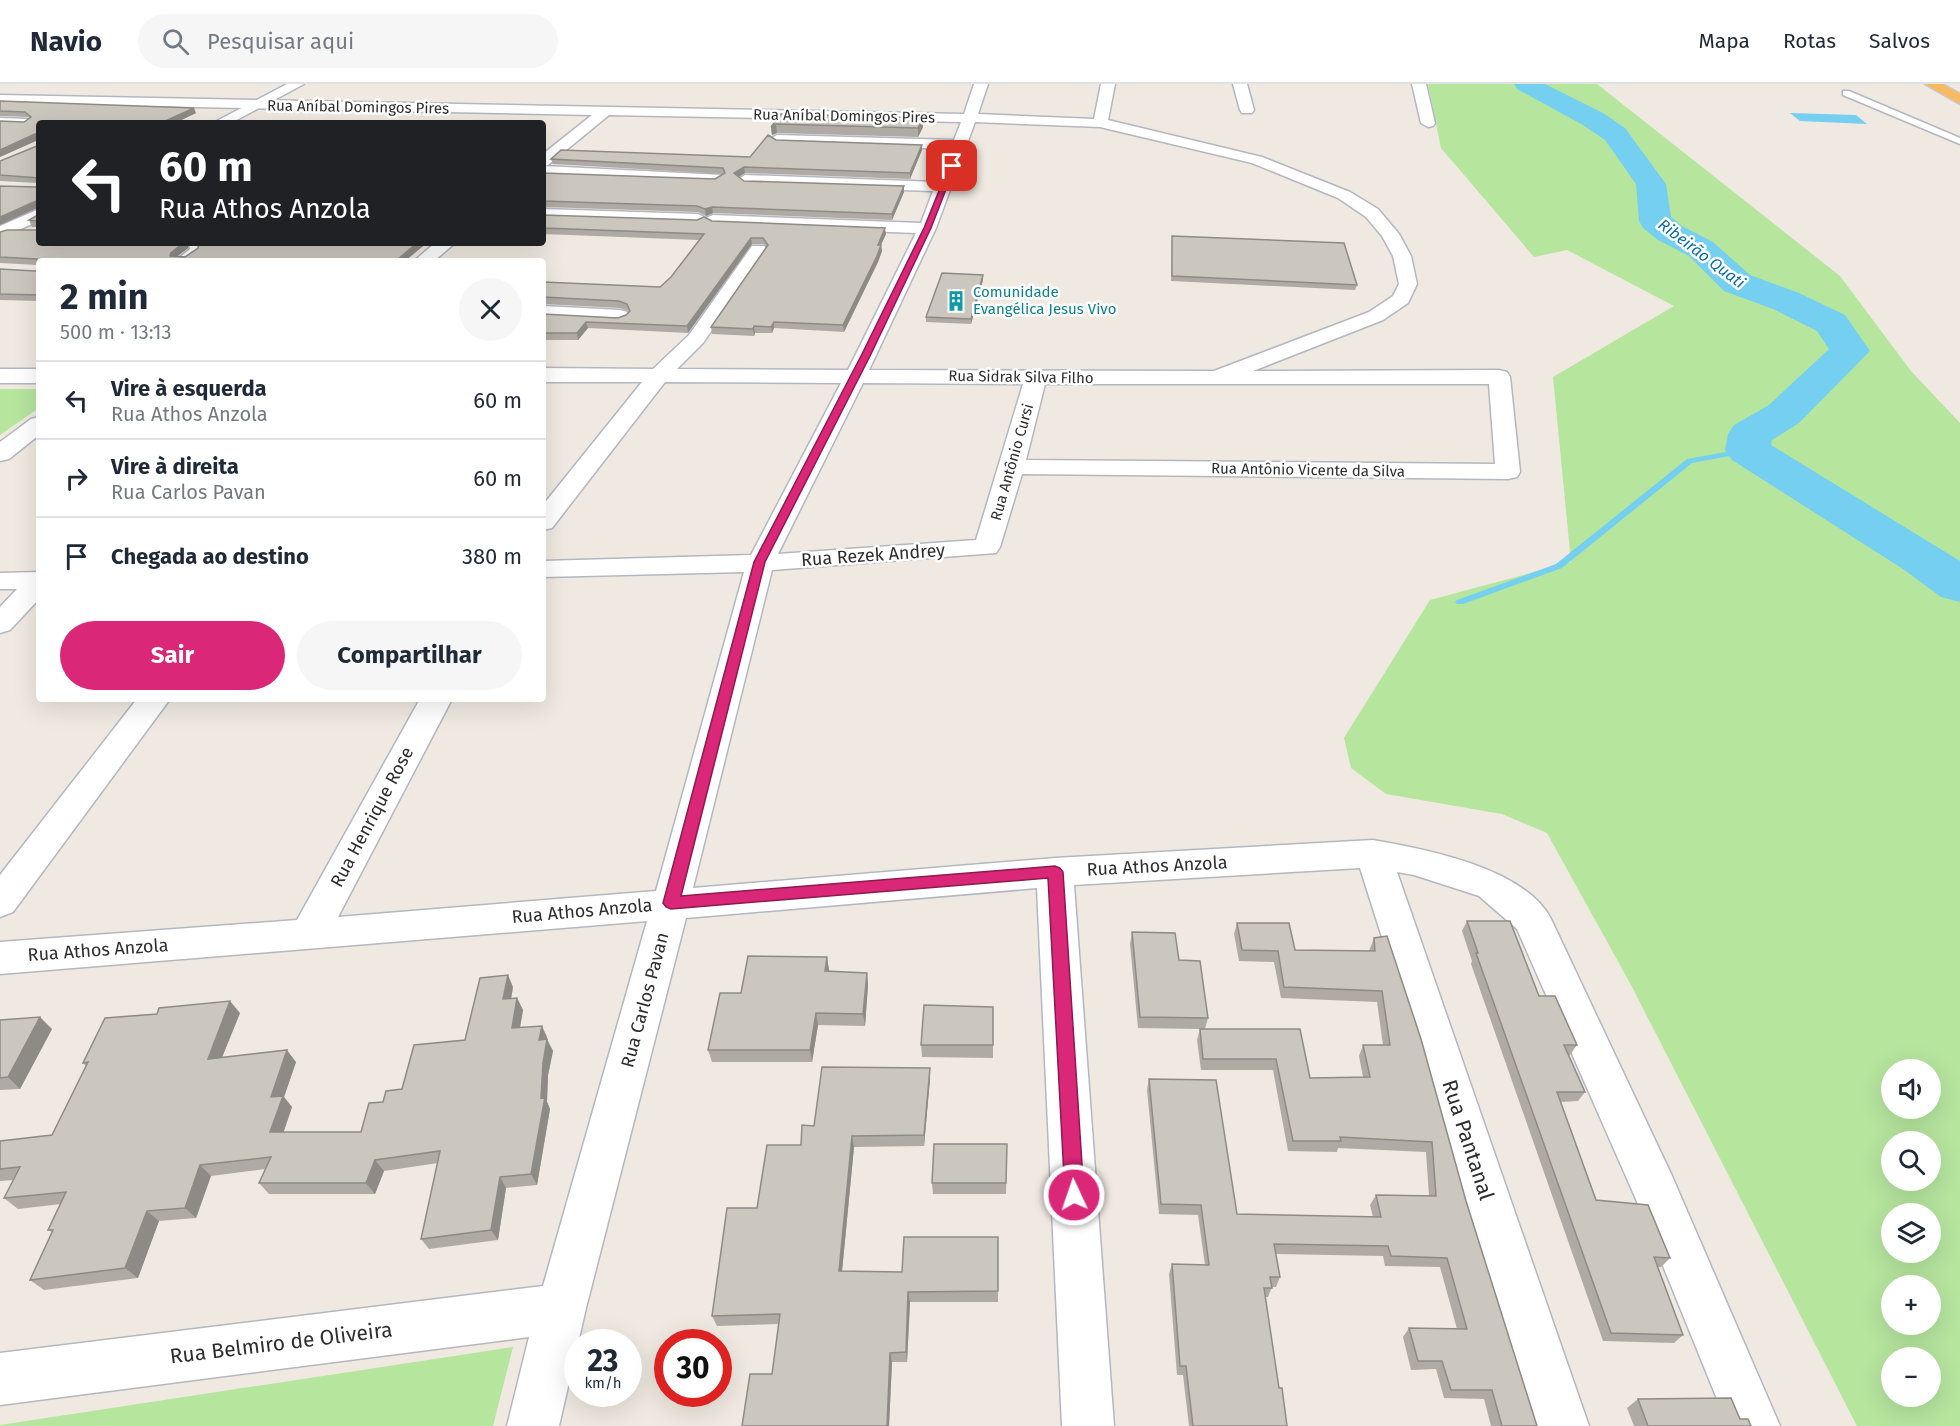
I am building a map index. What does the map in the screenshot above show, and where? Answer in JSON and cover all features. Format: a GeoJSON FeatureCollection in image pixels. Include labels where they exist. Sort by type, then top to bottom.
{"type":"FeatureCollection","features":[{"type":"Feature","properties":{"kind":"highway"},"geometry":{"type":"LineString","coordinates":[[1932,84],[1960,100]]}},
{"type":"Feature","properties":{"kind":"highway"},"geometry":{"type":"LineString","coordinates":[[1955,84],[1960,87]]}},
{"type":"Feature","properties":{"kind":"street"},"geometry":{"type":"LineString","coordinates":[[226,120],[297,84]]}},
{"type":"Feature","properties":{"kind":"street","name":"Rua Carlos Pavan"},"geometry":{"type":"LineString","coordinates":[[533,1426],[561,1308],[671,903],[759,562],[856,375],[927,228],[981,84]]}},
{"type":"Feature","properties":{"kind":"street"},"geometry":{"type":"LineString","coordinates":[[1100,123],[1108,84]]}},
{"type":"Feature","properties":{"kind":"street"},"geometry":{"type":"LineString","coordinates":[[1240,84],[1247,110]]}},
{"type":"Feature","properties":{"kind":"street"},"geometry":{"type":"LineString","coordinates":[[1419,84],[1428,123]]}},
{"type":"Feature","properties":{"kind":"street"},"geometry":{"type":"LineString","coordinates":[[389,108],[409,96]]}},
{"type":"Feature","properties":{"kind":"street","name":"Rua Aníbal Domingos Pires"},"geometry":{"type":"LineString","coordinates":[[0,99],[254,106],[605,111],[965,131],[1100,123],[1257,160],[1344,195],[1372,213],[1390,234],[1402,256],[1408,284],[1401,299],[1376,316],[1217,378]]}},
{"type":"Feature","properties":{"kind":"street"},"geometry":{"type":"LineString","coordinates":[[546,161],[605,111]]}},
{"type":"Feature","properties":{"kind":"street"},"geometry":{"type":"LineString","coordinates":[[777,139],[965,131]]}},
{"type":"Feature","properties":{"kind":"street"},"geometry":{"type":"LineString","coordinates":[[546,163],[716,178]]}},
{"type":"Feature","properties":{"kind":"street"},"geometry":{"type":"LineString","coordinates":[[745,180],[944,187]]}},
{"type":"Feature","properties":{"kind":"street"},"geometry":{"type":"LineString","coordinates":[[546,214],[927,228]]}},
{"type":"Feature","properties":{"kind":"street"},"geometry":{"type":"LineString","coordinates":[[1,233],[36,216]]}},
{"type":"Feature","properties":{"kind":"street"},"geometry":{"type":"LineString","coordinates":[[427,258],[442,246]]}},
{"type":"Feature","properties":{"kind":"street"},"geometry":{"type":"LineString","coordinates":[[546,518],[659,375],[696,339],[758,250]]}},
{"type":"Feature","properties":{"kind":"street"},"geometry":{"type":"LineString","coordinates":[[546,312],[620,316]]}},
{"type":"Feature","properties":{"kind":"street","name":"Rua Sidrak Silva Filho"},"geometry":{"type":"LineString","coordinates":[[546,375],[856,375],[1036,378],[1499,376]]}},
{"type":"Feature","properties":{"kind":"street"},"geometry":{"type":"LineString","coordinates":[[0,376],[36,376]]}},
{"type":"Feature","properties":{"kind":"street","name":"Rua Antônio Vicente da Silva"},"geometry":{"type":"LineString","coordinates":[[1012,467],[1508,472],[1499,376]]}},
{"type":"Feature","properties":{"kind":"street","name":"Rua Antônio Cursi"},"geometry":{"type":"LineString","coordinates":[[987,547],[1036,378]]}},
{"type":"Feature","properties":{"kind":"street"},"geometry":{"type":"LineString","coordinates":[[0,454],[36,426]]}},
{"type":"Feature","properties":{"kind":"street","name":"Rua Rezek Andrey"},"geometry":{"type":"LineString","coordinates":[[546,569],[759,562],[987,547]]}},
{"type":"Feature","properties":{"kind":"street"},"geometry":{"type":"LineString","coordinates":[[0,581],[36,581]]}},
{"type":"Feature","properties":{"kind":"street"},"geometry":{"type":"LineString","coordinates":[[0,624],[36,584]]}},
{"type":"Feature","properties":{"kind":"street"},"geometry":{"type":"LineString","coordinates":[[0,902],[152,702]]}},
{"type":"Feature","properties":{"kind":"street","name":"Rua Henrique Rose"},"geometry":{"type":"LineString","coordinates":[[309,935],[434,702]]}},
{"type":"Feature","properties":{"kind":"street","name":"Rua Athos Anzola"},"geometry":{"type":"LineString","coordinates":[[0,958],[309,935],[1055,872],[1373,854],[1416,861],[1492,886],[1532,919],[1656,1192],[1754,1426]]}},
{"type":"Feature","properties":{"kind":"street","name":"Rua Pantanal"},"geometry":{"type":"LineString","coordinates":[[1373,854],[1563,1426]]}},
{"type":"Feature","properties":{"kind":"street"},"geometry":{"type":"LineString","coordinates":[[1055,872],[1088,1426]]}},
{"type":"Feature","properties":{"kind":"street","name":"Rua Belmiro de Oliveira"},"geometry":{"type":"LineString","coordinates":[[0,1379],[561,1308]]}},
{"type":"Feature","properties":{"kind":"lane"},"geometry":{"type":"LineString","coordinates":[[1846,93],[1960,141]]}},
{"type":"Feature","properties":{"kind":"lane"},"geometry":{"type":"LineString","coordinates":[[0,121],[27,122]]}},
{"type":"Feature","properties":{"kind":"lane"},"geometry":{"type":"LineString","coordinates":[[1,233],[31,232]]}},
{"type":"Feature","properties":{"kind":"lane"},"geometry":{"type":"LineString","coordinates":[[185,258],[196,250],[195,246]]}},
{"type":"Feature","properties":{"kind":"green space"},"geometry":{"type":"Polygon","coordinates":[[[1428,84],[1597,84],[1840,276],[1911,371],[1960,423],[1960,1426],[1857,1426],[1631,985],[1547,833],[1502,814],[1386,794],[1351,768],[1344,738],[1430,600],[1571,562],[1553,377],[1674,306],[1567,250],[1534,257],[1441,148],[1428,84]]]}},
{"type":"Feature","properties":{"kind":"green space"},"geometry":{"type":"Polygon","coordinates":[[[0,389],[36,389],[36,410],[0,435],[0,389]]]}},
{"type":"Feature","properties":{"kind":"green space"},"geometry":{"type":"Polygon","coordinates":[[[513,1347],[493,1426],[0,1426],[0,1425],[513,1347]]]}},
{"type":"Feature","properties":{"kind":"water"},"geometry":{"type":"Polygon","coordinates":[[[1790,113],[1856,115],[1867,124],[1800,121],[1790,113]]]}},
{"type":"Feature","properties":{"kind":"building"},"geometry":{"type":"Polygon","coordinates":[[[0,101],[194,108],[168,120],[36,120],[36,135],[0,150],[0,121],[24,122],[31,117],[25,112],[0,111],[0,101]]]}},
{"type":"Feature","properties":{"kind":"building"},"geometry":{"type":"Polygon","coordinates":[[[781,114],[923,118],[918,128],[776,124],[771,127],[781,114]]]}},
{"type":"Feature","properties":{"kind":"building"},"geometry":{"type":"Polygon","coordinates":[[[768,135],[776,140],[922,145],[910,173],[744,167],[734,173],[744,181],[904,186],[892,214],[712,207],[705,209],[697,206],[546,201],[546,173],[715,179],[725,173],[723,168],[551,159],[561,150],[750,157],[768,135]]]}},
{"type":"Feature","properties":{"kind":"building"},"geometry":{"type":"Polygon","coordinates":[[[36,146],[36,178],[0,175],[0,161],[36,146]]]}},
{"type":"Feature","properties":{"kind":"building"},"geometry":{"type":"Polygon","coordinates":[[[0,186],[36,187],[36,201],[0,217],[0,186]]]}},
{"type":"Feature","properties":{"kind":"building"},"geometry":{"type":"Polygon","coordinates":[[[546,215],[697,220],[704,217],[712,221],[885,228],[878,245],[881,245],[877,256],[843,325],[774,322],[771,327],[754,326],[753,329],[711,327],[768,245],[763,238],[751,238],[687,326],[586,322],[577,333],[546,333],[546,314],[618,318],[630,311],[627,304],[619,301],[546,297],[546,282],[660,287],[671,277],[704,234],[546,228],[546,215]]]}},
{"type":"Feature","properties":{"kind":"building"},"geometry":{"type":"Polygon","coordinates":[[[36,230],[36,246],[179,246],[170,256],[185,257],[198,246],[414,246],[400,258],[36,259],[0,257],[0,232],[36,230]]]}},
{"type":"Feature","properties":{"kind":"building"},"geometry":{"type":"Polygon","coordinates":[[[1172,236],[1344,243],[1357,285],[1172,276],[1172,236]]]}},
{"type":"Feature","properties":{"kind":"building"},"geometry":{"type":"Polygon","coordinates":[[[0,269],[35,271],[36,295],[0,294],[0,269]]]}},
{"type":"Feature","properties":{"kind":"building","name":"Comunidade Evangélica Jesus Vivo"},"geometry":{"type":"Polygon","coordinates":[[[942,273],[983,275],[971,319],[926,317],[942,273]]]}},
{"type":"Feature","properties":{"kind":"building"},"geometry":{"type":"Polygon","coordinates":[[[1467,921],[1510,921],[1539,996],[1555,996],[1577,1045],[1564,1045],[1585,1092],[1557,1092],[1596,1200],[1648,1205],[1670,1258],[1654,1257],[1683,1335],[1611,1333],[1476,953],[1478,953],[1467,921]]]}},
{"type":"Feature","properties":{"kind":"building"},"geometry":{"type":"Polygon","coordinates":[[[1237,923],[1289,923],[1295,950],[1375,951],[1374,938],[1387,936],[1421,1039],[1466,1201],[1537,1426],[1502,1426],[1492,1390],[1451,1390],[1442,1361],[1418,1361],[1409,1328],[1467,1329],[1447,1258],[1391,1256],[1388,1246],[1274,1244],[1280,1277],[1270,1277],[1272,1288],[1264,1288],[1287,1426],[1193,1426],[1186,1366],[1180,1366],[1172,1264],[1209,1265],[1201,1205],[1161,1204],[1149,1079],[1216,1080],[1237,1214],[1381,1217],[1376,1195],[1436,1196],[1432,1142],[1340,1137],[1341,1141],[1293,1141],[1276,1059],[1203,1059],[1200,1029],[1300,1029],[1310,1078],[1370,1077],[1363,1045],[1390,1045],[1382,991],[1284,987],[1278,951],[1242,950],[1237,923]]]}},
{"type":"Feature","properties":{"kind":"building"},"geometry":{"type":"Polygon","coordinates":[[[1132,932],[1175,933],[1179,960],[1200,961],[1208,1018],[1140,1017],[1132,932]]]}},
{"type":"Feature","properties":{"kind":"building"},"geometry":{"type":"Polygon","coordinates":[[[748,956],[827,957],[825,971],[867,973],[863,1014],[816,1013],[810,1050],[708,1050],[720,993],[741,993],[748,956]]]}},
{"type":"Feature","properties":{"kind":"building"},"geometry":{"type":"Polygon","coordinates":[[[508,975],[503,999],[517,998],[512,1028],[542,1026],[539,1040],[547,1039],[541,1098],[545,1097],[531,1174],[500,1177],[491,1230],[421,1239],[440,1151],[375,1160],[366,1183],[259,1183],[271,1157],[200,1165],[185,1208],[147,1211],[125,1268],[30,1280],[53,1230],[48,1230],[66,1192],[4,1198],[20,1167],[0,1169],[0,1141],[52,1135],[88,1062],[83,1063],[105,1018],[157,1014],[159,1008],[230,1001],[208,1059],[287,1050],[271,1097],[283,1096],[270,1132],[361,1132],[369,1103],[383,1102],[386,1091],[402,1089],[414,1045],[465,1040],[480,978],[508,975]]]}},
{"type":"Feature","properties":{"kind":"building"},"geometry":{"type":"Polygon","coordinates":[[[924,1005],[993,1007],[993,1045],[921,1045],[924,1005]]]}},
{"type":"Feature","properties":{"kind":"building"},"geometry":{"type":"Polygon","coordinates":[[[40,1017],[8,1077],[0,1078],[0,1020],[40,1017]]]}},
{"type":"Feature","properties":{"kind":"building"},"geometry":{"type":"Polygon","coordinates":[[[822,1067],[930,1068],[924,1135],[852,1136],[839,1271],[902,1272],[904,1237],[998,1237],[998,1291],[908,1292],[906,1352],[890,1353],[887,1426],[742,1426],[750,1374],[772,1374],[780,1314],[712,1316],[727,1208],[757,1208],[767,1145],[801,1145],[802,1125],[814,1126],[822,1067]]]}},
{"type":"Feature","properties":{"kind":"building"},"geometry":{"type":"Polygon","coordinates":[[[934,1144],[1007,1144],[1006,1183],[932,1183],[934,1144]]]}},
{"type":"Feature","properties":{"kind":"building"},"geometry":{"type":"Polygon","coordinates":[[[1731,1398],[1740,1419],[1748,1419],[1751,1426],[1648,1426],[1638,1399],[1731,1398]]]}},
{"type":"Feature","properties":{"kind":"waterway","name":"Ribeirão Quati"},"geometry":{"type":"LineString","coordinates":[[1526,84],[1593,119],[1615,134],[1651,184],[1655,221],[1670,233],[1701,249],[1737,283],[1786,301],[1831,323],[1850,351],[1784,414],[1750,434],[1748,450],[1921,558],[1960,586]]}},
{"type":"Feature","properties":{"kind":"waterway"},"geometry":{"type":"LineString","coordinates":[[1460,602],[1559,566],[1690,461],[1748,450]]}},
{"type":"Feature","properties":{"kind":"place","name":"Comunidade Evangélica Jesus Vivo"},"geometry":{"type":"Point","coordinates":[956,301]}},
{"type":"Feature","properties":{"kind":"route"},"geometry":{"type":"LineString","coordinates":[[952,166],[927,228],[867,354],[759,562],[671,903],[1055,872],[1074,1195]]}}]}
